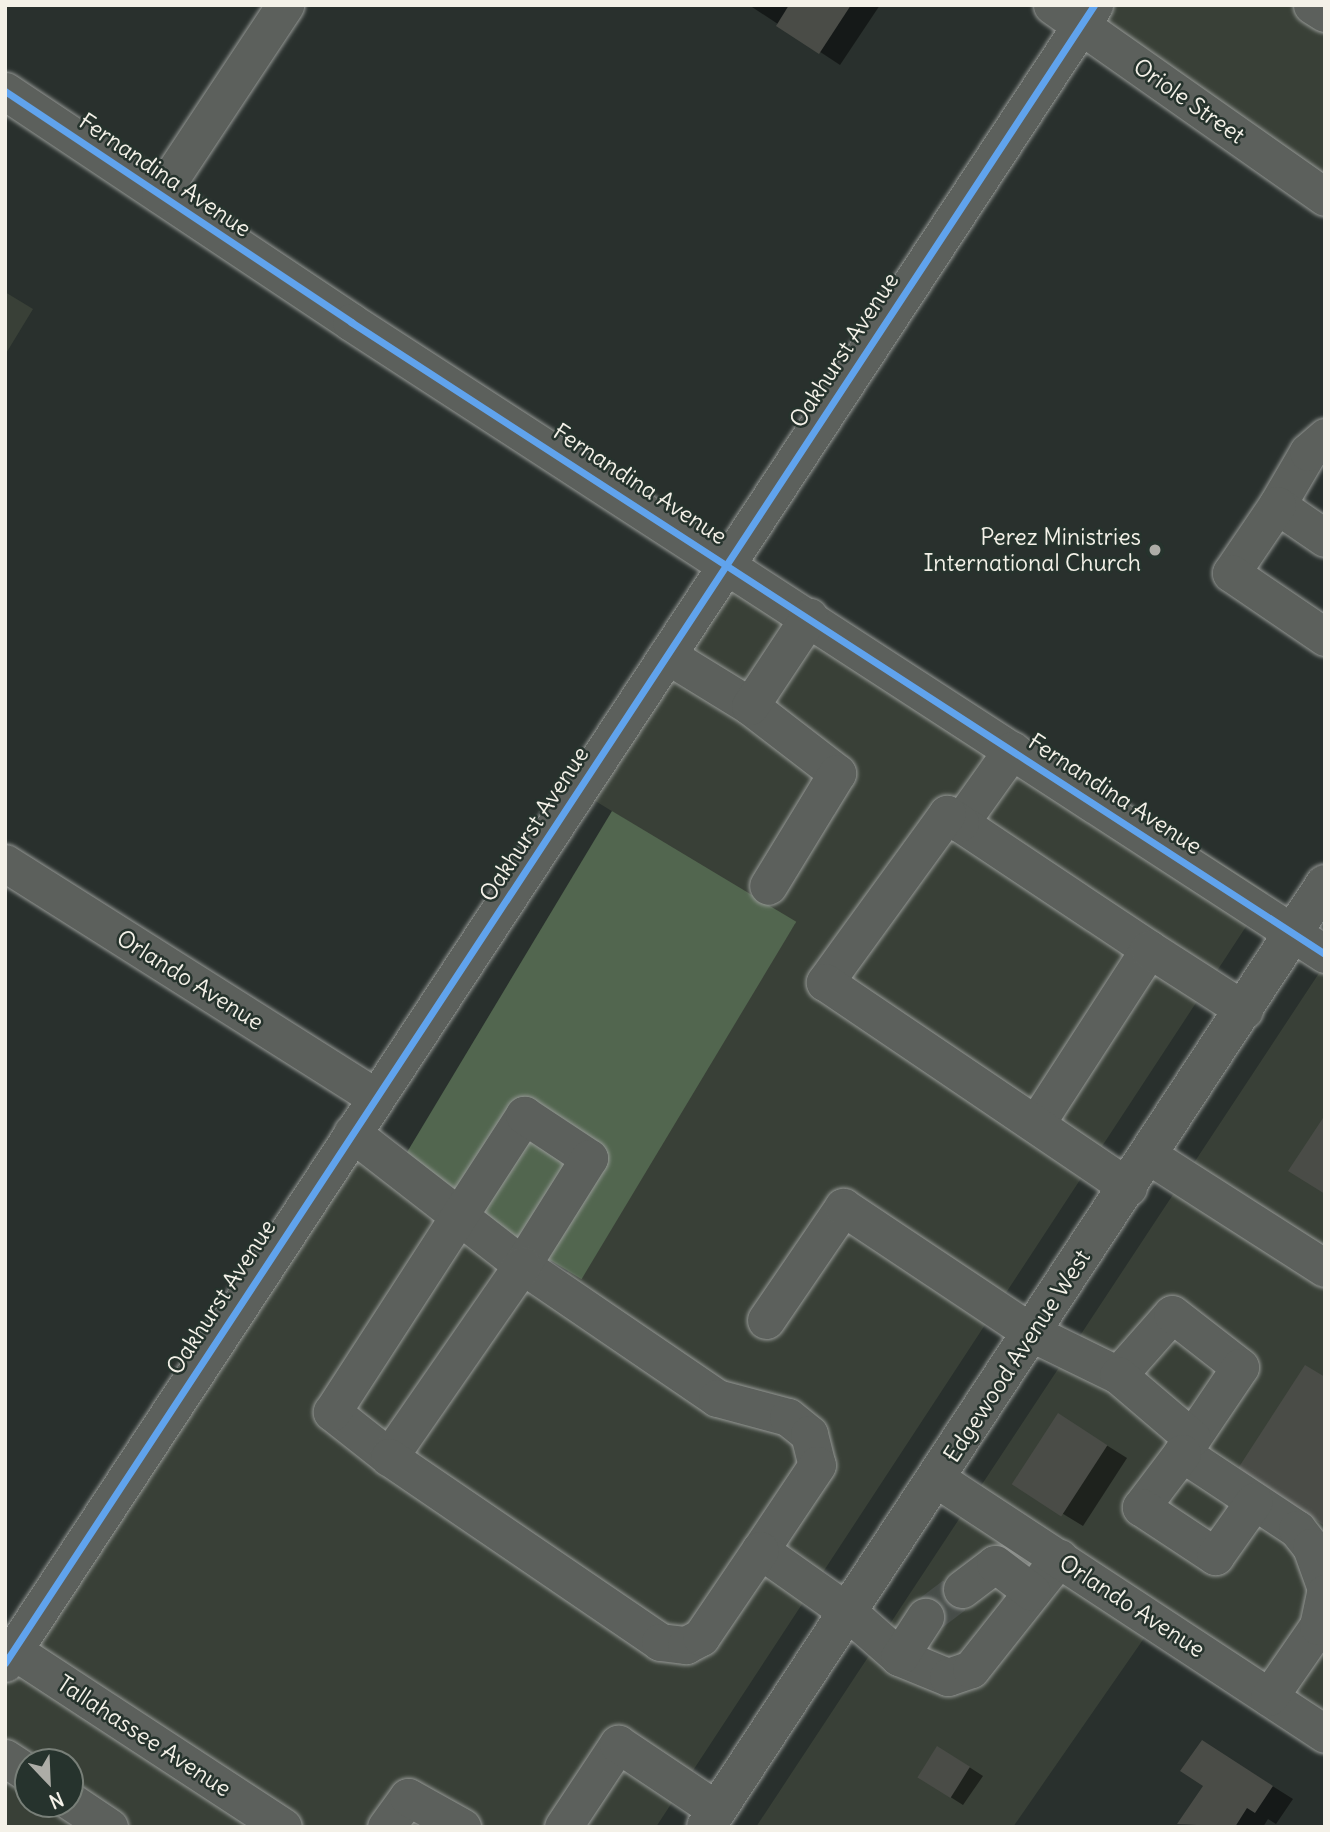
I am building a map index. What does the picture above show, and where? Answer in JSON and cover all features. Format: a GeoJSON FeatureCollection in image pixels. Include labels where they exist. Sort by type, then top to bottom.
{"type":"FeatureCollection","features":[{"type":"Feature","properties":{"kind":"main road","name":"Edgewood Avenue West"},"geometry":{"type":"LineString","coordinates":[[711,1819],[937,1479],[1325,884]]}},
{"type":"Feature","properties":{"kind":"street"},"geometry":{"type":"LineString","coordinates":[[160,194],[285,5]]}},
{"type":"Feature","properties":{"kind":"street"},"geometry":{"type":"LineString","coordinates":[[1312,5],[1325,13]]}},
{"type":"Feature","properties":{"kind":"street","name":"Oriole Street"},"geometry":{"type":"LineString","coordinates":[[1076,12],[1325,197]]}},
{"type":"Feature","properties":{"kind":"street","name":"Oakhurst Avenue"},"geometry":{"type":"LineString","coordinates":[[8,1653],[727,563],[1076,12]]}},
{"type":"Feature","properties":{"kind":"street","name":"Fernandina Avenue"},"geometry":{"type":"LineString","coordinates":[[5,91],[1325,954]]}},
{"type":"Feature","properties":{"kind":"street"},"geometry":{"type":"LineString","coordinates":[[1325,437],[1308,452],[1277,505],[1231,573],[1325,637]]}},
{"type":"Feature","properties":{"kind":"street"},"geometry":{"type":"LineString","coordinates":[[1277,505],[1325,538]]}},
{"type":"Feature","properties":{"kind":"street"},"geometry":{"type":"LineString","coordinates":[[750,706],[809,617]]}},
{"type":"Feature","properties":{"kind":"street"},"geometry":{"type":"LineString","coordinates":[[667,655],[750,706],[837,773],[768,886]]}},
{"type":"Feature","properties":{"kind":"street"},"geometry":{"type":"LineString","coordinates":[[960,823],[1012,750]]}},
{"type":"Feature","properties":{"kind":"street"},"geometry":{"type":"LineString","coordinates":[[1244,1010],[1149,950],[947,814],[825,982],[835,993],[1037,1122],[1325,1268]]}},
{"type":"Feature","properties":{"kind":"street","name":"Orlando Avenue"},"geometry":{"type":"LineString","coordinates":[[5,863],[375,1097]]}},
{"type":"Feature","properties":{"kind":"street"},"geometry":{"type":"LineString","coordinates":[[1037,1122],[1149,950]]}},
{"type":"Feature","properties":{"kind":"street"},"geometry":{"type":"LineString","coordinates":[[352,1133],[460,1217],[522,1265],[717,1398],[788,1417],[809,1434],[817,1465],[701,1637],[686,1645],[660,1642],[389,1457],[332,1412],[460,1217],[524,1115],[589,1158],[522,1265],[389,1457]]}},
{"type":"Feature","properties":{"kind":"street"},"geometry":{"type":"LineString","coordinates":[[766,1320],[843,1207],[1032,1333],[1118,1375],[1187,1446],[1254,1501],[1297,1529],[1311,1546],[1325,1586]]}},
{"type":"Feature","properties":{"kind":"street"},"geometry":{"type":"LineString","coordinates":[[1118,1375],[1171,1314],[1240,1367],[1187,1446],[1141,1507],[1215,1556],[1254,1501]]}},
{"type":"Feature","properties":{"kind":"street","name":"Orlando Avenue"},"geometry":{"type":"LineString","coordinates":[[937,1479],[1325,1734]]}},
{"type":"Feature","properties":{"kind":"street"},"geometry":{"type":"LineString","coordinates":[[760,1550],[848,1612],[899,1657],[947,1677],[971,1669],[1059,1558]]}},
{"type":"Feature","properties":{"kind":"street"},"geometry":{"type":"LineString","coordinates":[[962,1589],[995,1564],[1032,1592]]}},
{"type":"Feature","properties":{"kind":"street"},"geometry":{"type":"LineString","coordinates":[[1269,1696],[1318,1626],[1325,1593]]}},
{"type":"Feature","properties":{"kind":"street"},"geometry":{"type":"LineString","coordinates":[[899,1657],[925,1617]]}},
{"type":"Feature","properties":{"kind":"street","name":"Tallahassee Avenue"},"geometry":{"type":"LineString","coordinates":[[8,1653],[283,1827]]}},
{"type":"Feature","properties":{"kind":"street"},"geometry":{"type":"LineString","coordinates":[[563,1827],[618,1744],[711,1819]]}},
{"type":"Feature","properties":{"kind":"street"},"geometry":{"type":"LineString","coordinates":[[386,1827],[408,1797],[462,1827]]}},
{"type":"Feature","properties":{"kind":"street"},"geometry":{"type":"LineString","coordinates":[[84,1810],[109,1827]]}},
{"type":"Feature","properties":{"kind":"shaded area"},"geometry":{"type":"Polygon","coordinates":[[[1079,5],[1325,5],[1325,177],[1079,5]]]}},
{"type":"Feature","properties":{"kind":"shaded area"},"geometry":{"type":"Polygon","coordinates":[[[5,292],[33,309],[5,355],[5,292]]]}},
{"type":"Feature","properties":{"kind":"shaded area"},"geometry":{"type":"Polygon","coordinates":[[[722,543],[1268,893],[656,1827],[5,1827],[5,1639],[340,1131],[564,1277],[795,924],[563,781],[722,543]]]}},
{"type":"Feature","properties":{"kind":"shaded area"},"geometry":{"type":"Polygon","coordinates":[[[1325,964],[1325,1713],[1165,1608],[1013,1827],[756,1827],[1325,964]]]}},
{"type":"Feature","properties":{"kind":"green space"},"geometry":{"type":"Polygon","coordinates":[[[612,811],[796,922],[582,1279],[397,1168],[612,811]]]}},
{"type":"Feature","properties":{"kind":"building"},"geometry":{"type":"Polygon","coordinates":[[[789,5],[851,5],[819,54],[776,26],[789,5]]]}},
{"type":"Feature","properties":{"kind":"building"},"geometry":{"type":"Polygon","coordinates":[[[1325,1115],[1325,1194],[1288,1171],[1325,1115]]]}},
{"type":"Feature","properties":{"kind":"building"},"geometry":{"type":"Polygon","coordinates":[[[1305,1365],[1325,1377],[1325,1526],[1237,1470],[1305,1365]]]}},
{"type":"Feature","properties":{"kind":"building"},"geometry":{"type":"Polygon","coordinates":[[[1058,1413],[1107,1445],[1061,1516],[1012,1484],[1058,1413]]]}},
{"type":"Feature","properties":{"kind":"building"},"geometry":{"type":"Polygon","coordinates":[[[1202,1740],[1273,1786],[1255,1813],[1247,1808],[1235,1827],[1177,1824],[1203,1786],[1180,1771],[1202,1740]]]}},
{"type":"Feature","properties":{"kind":"building"},"geometry":{"type":"Polygon","coordinates":[[[937,1746],[970,1767],[950,1798],[917,1777],[937,1746]]]}},
{"type":"Feature","properties":{"kind":"tunnel"},"geometry":{"type":"LineString","coordinates":[[925,1617],[962,1589]]}},
{"type":"Feature","properties":{"kind":"cycle path"},"geometry":{"type":"LineString","coordinates":[[5,1663],[1094,5]]}},
{"type":"Feature","properties":{"kind":"cycle path"},"geometry":{"type":"LineString","coordinates":[[5,91],[351,322],[1325,954]]}},
{"type":"Feature","properties":{"kind":"place","name":"Perez Ministries International Church"},"geometry":{"type":"Point","coordinates":[1155,550]}}]}
